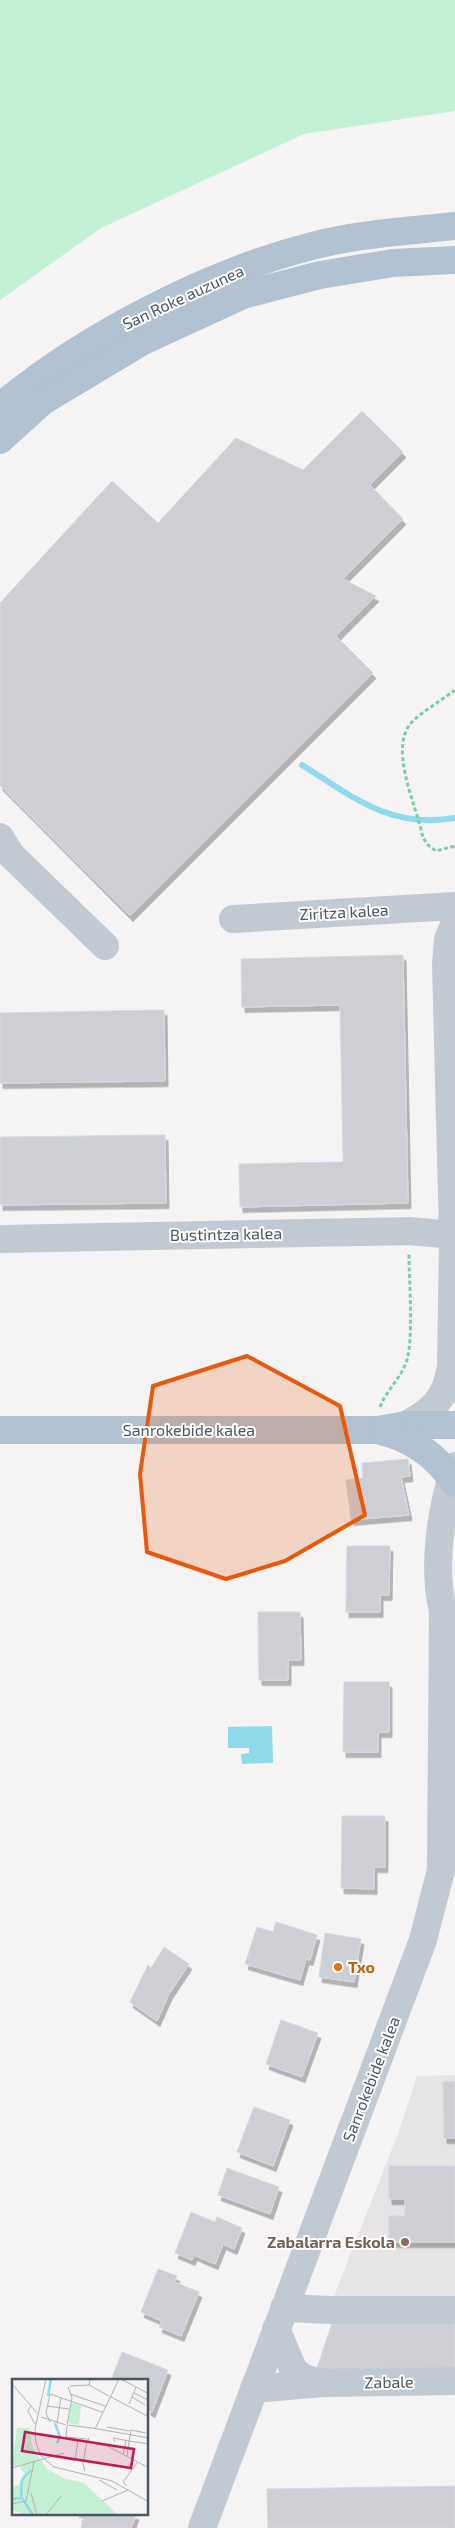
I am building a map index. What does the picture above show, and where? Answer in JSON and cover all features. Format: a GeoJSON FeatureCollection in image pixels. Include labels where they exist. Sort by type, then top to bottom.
{"type":"FeatureCollection","features":[{"type":"Feature","properties":{"kind":"main road","name":"San Roke auzunea"},"geometry":{"type":"LineString","coordinates":[[0,407],[27,384],[130,319],[234,272],[312,246],[386,233],[455,226]]}},
{"type":"Feature","properties":{"kind":"main road"},"geometry":{"type":"LineString","coordinates":[[0,440],[44,402],[143,342],[243,295],[320,274],[393,263],[455,260]]}},
{"type":"Feature","properties":{"kind":"main road"},"geometry":{"type":"LineString","coordinates":[[379,1418],[406,1425],[455,1425]]}},
{"type":"Feature","properties":{"kind":"main road"},"geometry":{"type":"LineString","coordinates":[[379,1418],[398,1435],[426,1451],[454,1473]]}},
{"type":"Feature","properties":{"kind":"main road","name":"Sanrokebide kalea"},"geometry":{"type":"LineString","coordinates":[[0,1430],[379,1418]]}},
{"type":"Feature","properties":{"kind":"street"},"geometry":{"type":"LineString","coordinates":[[4,851],[105,946]]}},
{"type":"Feature","properties":{"kind":"street","name":"Ziritza kalea"},"geometry":{"type":"LineString","coordinates":[[233,919],[455,906]]}},
{"type":"Feature","properties":{"kind":"street"},"geometry":{"type":"LineString","coordinates":[[406,1425],[436,1405],[453,1376],[446,964],[448,939],[455,923]]}},
{"type":"Feature","properties":{"kind":"street","name":"Bustintza kalea"},"geometry":{"type":"LineString","coordinates":[[0,1239],[409,1231],[452,1234]]}},
{"type":"Feature","properties":{"kind":"street","name":"Sanrokebide kalea"},"geometry":{"type":"LineString","coordinates":[[202,2528],[448,1870],[449,1602],[439,1593],[440,1537],[454,1473]]}},
{"type":"Feature","properties":{"kind":"street"},"geometry":{"type":"LineString","coordinates":[[323,2383],[304,2378],[294,2371],[280,2318],[331,2310],[455,2310]]}},
{"type":"Feature","properties":{"kind":"street","name":"Zabale"},"geometry":{"type":"LineString","coordinates":[[323,2383],[455,2382]]}},
{"type":"Feature","properties":{"kind":"street"},"geometry":{"type":"LineString","coordinates":[[254,2389],[323,2383]]}},
{"type":"Feature","properties":{"kind":"path"},"geometry":{"type":"LineString","coordinates":[[455,690],[413,720],[405,732],[402,746],[403,764],[422,838],[436,851],[455,846]]}},
{"type":"Feature","properties":{"kind":"path"},"geometry":{"type":"LineString","coordinates":[[379,1418],[384,1397],[406,1364],[409,1348],[409,1254]]}},
{"type":"Feature","properties":{"kind":"highlighted area"},"geometry":{"type":"Polygon","coordinates":[[[247,1356],[340,1406],[365,1515],[285,1561],[226,1579],[147,1552],[140,1474],[153,1386],[247,1356]]]}},
{"type":"Feature","properties":{"kind":"shaded area","name":"Zabalarra Eskola"},"geometry":{"type":"Polygon","coordinates":[[[455,2075],[455,2303],[331,2304],[399,2131],[417,2076],[455,2075]]]}},
{"type":"Feature","properties":{"kind":"green space"},"geometry":{"type":"Polygon","coordinates":[[[0,0],[455,0],[455,111],[304,134],[101,228],[0,300],[0,0]]]}},
{"type":"Feature","properties":{"kind":"water"},"geometry":{"type":"Polygon","coordinates":[[[272,1726],[273,1763],[242,1764],[241,1754],[249,1753],[249,1748],[228,1748],[228,1727],[272,1726]]]}},
{"type":"Feature","properties":{"kind":"building"},"geometry":{"type":"Polygon","coordinates":[[[362,411],[403,452],[370,485],[403,519],[343,579],[376,596],[336,636],[373,673],[130,916],[0,785],[0,603],[112,481],[158,523],[236,438],[303,470],[362,411]]]}},
{"type":"Feature","properties":{"kind":"building"},"geometry":{"type":"Polygon","coordinates":[[[403,955],[408,1203],[240,1207],[239,1164],[343,1162],[340,1005],[242,1007],[241,959],[403,955]]]}},
{"type":"Feature","properties":{"kind":"building"},"geometry":{"type":"Polygon","coordinates":[[[164,1010],[165,1081],[0,1083],[0,1013],[164,1010]]]}},
{"type":"Feature","properties":{"kind":"building"},"geometry":{"type":"Polygon","coordinates":[[[165,1135],[166,1203],[0,1205],[0,1137],[165,1135]]]}},
{"type":"Feature","properties":{"kind":"building"},"geometry":{"type":"Polygon","coordinates":[[[408,1459],[410,1476],[401,1477],[409,1515],[351,1520],[346,1480],[363,1478],[362,1463],[408,1459]]]}},
{"type":"Feature","properties":{"kind":"building"},"geometry":{"type":"Polygon","coordinates":[[[347,1546],[390,1546],[389,1595],[380,1595],[380,1612],[346,1612],[347,1546]]]}},
{"type":"Feature","properties":{"kind":"building"},"geometry":{"type":"Polygon","coordinates":[[[258,1612],[300,1612],[301,1660],[288,1660],[288,1680],[259,1680],[258,1612]]]}},
{"type":"Feature","properties":{"kind":"building"},"geometry":{"type":"Polygon","coordinates":[[[344,1682],[389,1682],[389,1732],[378,1732],[378,1752],[343,1752],[344,1682]]]}},
{"type":"Feature","properties":{"kind":"building"},"geometry":{"type":"Polygon","coordinates":[[[342,1816],[385,1816],[385,1867],[374,1867],[374,1889],[341,1888],[342,1816]]]}},
{"type":"Feature","properties":{"kind":"building"},"geometry":{"type":"Polygon","coordinates":[[[276,1922],[317,1935],[310,1960],[306,1959],[300,1980],[245,1964],[257,1927],[273,1932],[276,1922]]]}},
{"type":"Feature","properties":{"kind":"building"},"geometry":{"type":"Polygon","coordinates":[[[325,1933],[361,1939],[354,1982],[319,1977],[325,1933]]]}},
{"type":"Feature","properties":{"kind":"building"},"geometry":{"type":"Polygon","coordinates":[[[164,1947],[189,1964],[169,1994],[157,2021],[130,2002],[148,1965],[151,1968],[164,1947]]]}},
{"type":"Feature","properties":{"kind":"building"},"geometry":{"type":"Polygon","coordinates":[[[281,2020],[318,2033],[302,2077],[266,2064],[281,2020]]]}},
{"type":"Feature","properties":{"kind":"building"},"geometry":{"type":"Polygon","coordinates":[[[455,2081],[455,2138],[444,2138],[443,2082],[455,2081]]]}},
{"type":"Feature","properties":{"kind":"building"},"geometry":{"type":"Polygon","coordinates":[[[254,2107],[290,2120],[273,2166],[237,2152],[254,2107]]]}},
{"type":"Feature","properties":{"kind":"building"},"geometry":{"type":"Polygon","coordinates":[[[389,2166],[455,2166],[455,2242],[389,2242],[389,2216],[405,2216],[405,2199],[389,2199],[389,2166]]]}},
{"type":"Feature","properties":{"kind":"building"},"geometry":{"type":"Polygon","coordinates":[[[227,2168],[279,2187],[270,2214],[218,2195],[227,2168]]]}},
{"type":"Feature","properties":{"kind":"building"},"geometry":{"type":"Polygon","coordinates":[[[191,2212],[215,2222],[217,2217],[242,2228],[234,2249],[223,2244],[215,2264],[194,2255],[192,2260],[175,2253],[191,2212]]]}},
{"type":"Feature","properties":{"kind":"building"},"geometry":{"type":"Polygon","coordinates":[[[158,2269],[177,2276],[174,2282],[199,2292],[181,2336],[159,2327],[162,2321],[141,2312],[158,2269]]]}},
{"type":"Feature","properties":{"kind":"building"},"geometry":{"type":"Polygon","coordinates":[[[455,2319],[455,2369],[316,2371],[333,2320],[455,2319]]]}},
{"type":"Feature","properties":{"kind":"building"},"geometry":{"type":"Polygon","coordinates":[[[122,2352],[168,2370],[152,2412],[149,2410],[149,2379],[111,2379],[122,2352]]]}},
{"type":"Feature","properties":{"kind":"building"},"geometry":{"type":"Polygon","coordinates":[[[455,2486],[455,2528],[268,2528],[267,2489],[455,2486]]]}},
{"type":"Feature","properties":{"kind":"building"},"geometry":{"type":"Polygon","coordinates":[[[80,2516],[135,2516],[131,2528],[81,2528],[84,2519],[79,2518],[80,2516]]]}},
{"type":"Feature","properties":{"kind":"waterway"},"geometry":{"type":"LineString","coordinates":[[302,765],[356,799],[391,815],[411,819],[432,820],[455,818]]}},
{"type":"Feature","properties":{"kind":"place","name":"Txo"},"geometry":{"type":"Point","coordinates":[338,1967]}},
{"type":"Feature","properties":{"kind":"place","name":"Zabalarra Eskola"},"geometry":{"type":"Point","coordinates":[405,2242]}}]}
